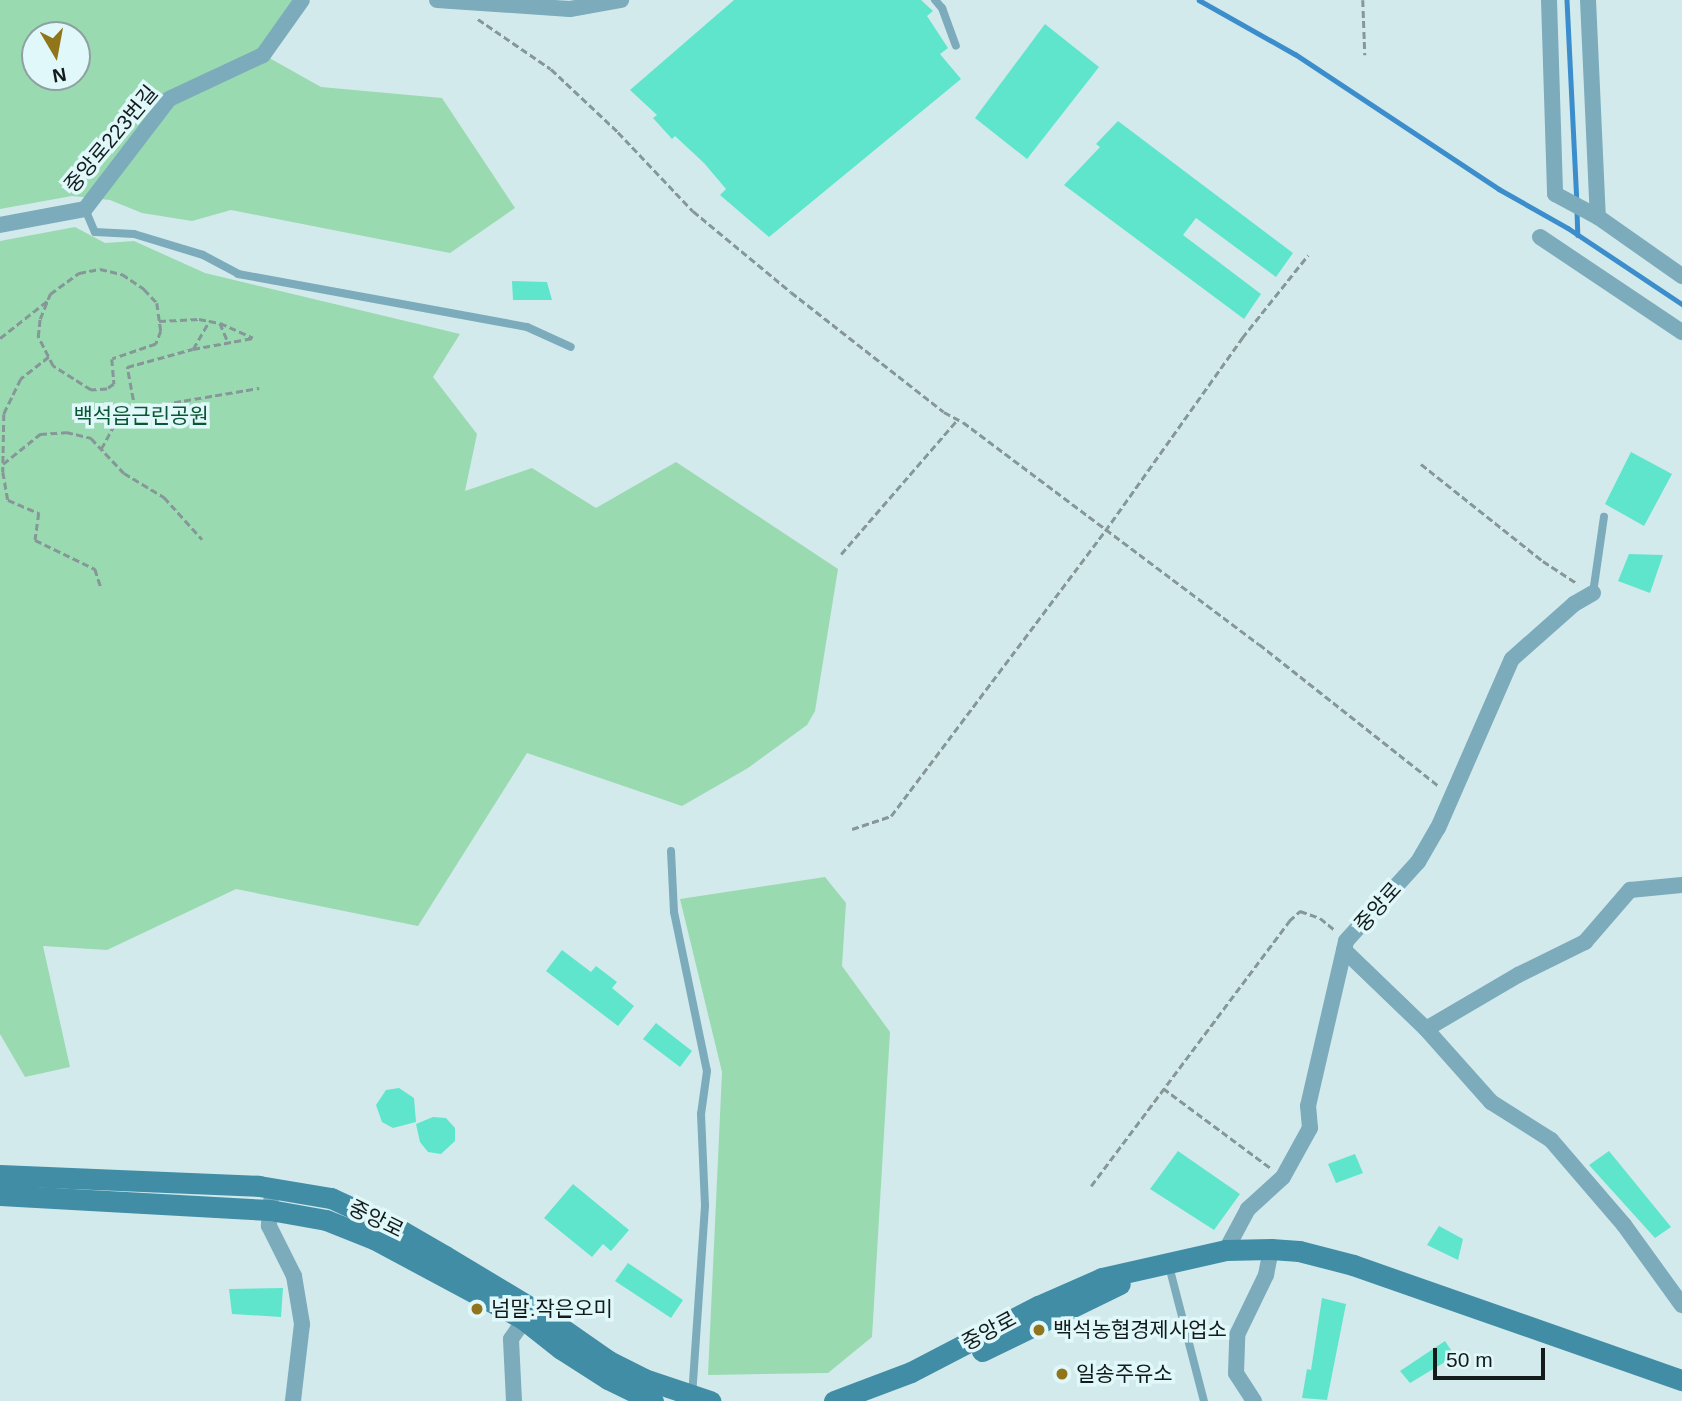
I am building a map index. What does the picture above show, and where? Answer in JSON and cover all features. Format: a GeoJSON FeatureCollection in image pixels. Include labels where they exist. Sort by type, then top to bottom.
{"type":"FeatureCollection","features":[{"type":"Feature","properties":{"kind":"main road","name":"중앙로"},"geometry":{"type":"LineString","coordinates":[[0,1175],[273,1188],[331,1198],[378,1220],[609,1361],[644,1379],[697,1399]]}},
{"type":"Feature","properties":{"kind":"main road","name":"중앙로"},"geometry":{"type":"LineString","coordinates":[[0,1195],[270,1210],[326,1220],[374,1239],[528,1314],[561,1349],[608,1379],[653,1401]]}},
{"type":"Feature","properties":{"kind":"main road","name":"중앙로"},"geometry":{"type":"LineString","coordinates":[[834,1401],[911,1372],[1102,1278],[1226,1250],[1299,1251],[1353,1265],[1682,1380]]}},
{"type":"Feature","properties":{"kind":"main road","name":"중앙로"},"geometry":{"type":"LineString","coordinates":[[879,1401],[1146,1270]]}},
{"type":"Feature","properties":{"kind":"street","name":"중앙로223번길"},"geometry":{"type":"LineString","coordinates":[[0,225],[85,209],[169,99],[263,55],[302,0]]}},
{"type":"Feature","properties":{"kind":"street"},"geometry":{"type":"LineString","coordinates":[[436,0],[570,9],[621,0]]}},
{"type":"Feature","properties":{"kind":"street"},"geometry":{"type":"LineString","coordinates":[[1549,0],[1555,194],[1595,216],[1682,276]]}},
{"type":"Feature","properties":{"kind":"street"},"geometry":{"type":"LineString","coordinates":[[1588,0],[1595,216]]}},
{"type":"Feature","properties":{"kind":"street"},"geometry":{"type":"LineString","coordinates":[[1540,237],[1682,332]]}},
{"type":"Feature","properties":{"kind":"street","name":"중앙로"},"geometry":{"type":"LineString","coordinates":[[1226,1250],[1248,1209],[1283,1177],[1310,1128],[1308,1106],[1345,946],[1419,862],[1453,797],[1512,659],[1574,604],[1593,593]]}},
{"type":"Feature","properties":{"kind":"street"},"geometry":{"type":"LineString","coordinates":[[1426,1029],[1518,975],[1585,942],[1630,890],[1682,885]]}},
{"type":"Feature","properties":{"kind":"street"},"geometry":{"type":"LineString","coordinates":[[1345,946],[1426,1029],[1491,1102],[1551,1140],[1624,1225],[1682,1305]]}},
{"type":"Feature","properties":{"kind":"street"},"geometry":{"type":"LineString","coordinates":[[273,1188],[269,1226],[294,1276],[302,1324],[293,1401]]}},
{"type":"Feature","properties":{"kind":"street"},"geometry":{"type":"LineString","coordinates":[[1254,1401],[1236,1373],[1237,1335],[1266,1275],[1271,1249]]}},
{"type":"Feature","properties":{"kind":"street"},"geometry":{"type":"LineString","coordinates":[[514,1401],[511,1339],[528,1314]]}},
{"type":"Feature","properties":{"kind":"lane"},"geometry":{"type":"LineString","coordinates":[[935,0],[942,8],[956,46]]}},
{"type":"Feature","properties":{"kind":"lane"},"geometry":{"type":"LineString","coordinates":[[85,209],[95,232],[134,234],[203,255],[238,274],[527,327],[570,347]]}},
{"type":"Feature","properties":{"kind":"lane"},"geometry":{"type":"LineString","coordinates":[[1593,593],[1604,517]]}},
{"type":"Feature","properties":{"kind":"lane"},"geometry":{"type":"LineString","coordinates":[[671,851],[674,912],[707,1071],[701,1114],[705,1206],[697,1399]]}},
{"type":"Feature","properties":{"kind":"lane"},"geometry":{"type":"LineString","coordinates":[[1168,1263],[1204,1401]]}},
{"type":"Feature","properties":{"kind":"path"},"geometry":{"type":"LineString","coordinates":[[1363,0],[1365,55]]}},
{"type":"Feature","properties":{"kind":"path"},"geometry":{"type":"LineString","coordinates":[[475,16],[551,69],[618,132],[693,211],[818,314],[944,412],[958,419],[1259,644],[1453,797]]}},
{"type":"Feature","properties":{"kind":"path"},"geometry":{"type":"LineString","coordinates":[[852,829],[891,816],[1105,531],[1242,338],[1308,255]]}},
{"type":"Feature","properties":{"kind":"path"},"geometry":{"type":"LineString","coordinates":[[100,269],[122,274],[144,289],[157,303],[161,331],[156,344],[112,359],[114,384],[107,389],[91,390],[53,366],[38,337],[40,319],[47,301],[50,294],[79,273],[100,269]]}},
{"type":"Feature","properties":{"kind":"path"},"geometry":{"type":"LineString","coordinates":[[0,338],[47,301]]}},
{"type":"Feature","properties":{"kind":"path"},"geometry":{"type":"LineString","coordinates":[[135,410],[127,367],[193,349],[253,338],[209,321],[159,321]]}},
{"type":"Feature","properties":{"kind":"path"},"geometry":{"type":"LineString","coordinates":[[193,349],[209,321]]}},
{"type":"Feature","properties":{"kind":"path"},"geometry":{"type":"LineString","coordinates":[[220,323],[228,342]]}},
{"type":"Feature","properties":{"kind":"path"},"geometry":{"type":"LineString","coordinates":[[48,357],[21,379],[4,414],[3,464],[8,500],[39,513],[35,540],[95,569],[100,588]]}},
{"type":"Feature","properties":{"kind":"path"},"geometry":{"type":"LineString","coordinates":[[101,449],[122,411],[258,388]]}},
{"type":"Feature","properties":{"kind":"path"},"geometry":{"type":"LineString","coordinates":[[841,554],[958,419]]}},
{"type":"Feature","properties":{"kind":"path"},"geometry":{"type":"LineString","coordinates":[[3,464],[40,434],[66,432],[90,438],[124,473],[164,497],[202,539]]}},
{"type":"Feature","properties":{"kind":"path"},"geometry":{"type":"LineString","coordinates":[[1421,464],[1543,561],[1593,593]]}},
{"type":"Feature","properties":{"kind":"path"},"geometry":{"type":"LineString","coordinates":[[1091,1186],[1289,921],[1300,911],[1320,918],[1345,946]]}},
{"type":"Feature","properties":{"kind":"path"},"geometry":{"type":"LineString","coordinates":[[1163,1088],[1283,1177]]}},
{"type":"Feature","properties":{"kind":"green space"},"geometry":{"type":"Polygon","coordinates":[[[0,0],[302,0],[264,55],[321,87],[442,98],[515,208],[450,253],[231,210],[192,221],[142,213],[110,200],[72,196],[0,209],[0,0]]]}},
{"type":"Feature","properties":{"kind":"green space","name":"백석읍근린공원"},"geometry":{"type":"Polygon","coordinates":[[[75,227],[105,243],[134,241],[205,273],[460,334],[433,377],[477,434],[465,491],[532,468],[596,508],[676,462],[838,569],[815,711],[807,725],[748,768],[682,806],[527,753],[418,926],[236,889],[107,950],[43,946],[70,1067],[25,1077],[0,1034],[0,241],[75,227]]]}},
{"type":"Feature","properties":{"kind":"green space"},"geometry":{"type":"Polygon","coordinates":[[[825,877],[846,903],[842,966],[890,1032],[872,1337],[828,1373],[708,1375],[722,1072],[680,899],[825,877]]]}},
{"type":"Feature","properties":{"kind":"building"},"geometry":{"type":"Polygon","coordinates":[[[734,0],[921,0],[933,11],[927,16],[948,48],[940,54],[961,79],[769,237],[720,195],[726,189],[704,163],[675,136],[672,139],[653,118],[657,115],[630,90],[734,0]]]}},
{"type":"Feature","properties":{"kind":"building"},"geometry":{"type":"Polygon","coordinates":[[[1045,24],[1099,67],[1027,159],[975,118],[1045,24]]]}},
{"type":"Feature","properties":{"kind":"building"},"geometry":{"type":"Polygon","coordinates":[[[1118,121],[1293,253],[1276,277],[1196,218],[1183,235],[1261,294],[1244,319],[1064,185],[1100,147],[1096,144],[1118,121]]]}},
{"type":"Feature","properties":{"kind":"building"},"geometry":{"type":"Polygon","coordinates":[[[512,281],[547,282],[552,300],[513,300],[512,281]]]}},
{"type":"Feature","properties":{"kind":"building"},"geometry":{"type":"Polygon","coordinates":[[[1631,452],[1672,474],[1644,526],[1605,504],[1631,452]]]}},
{"type":"Feature","properties":{"kind":"building"},"geometry":{"type":"Polygon","coordinates":[[[1629,554],[1663,555],[1650,593],[1618,581],[1629,554]]]}},
{"type":"Feature","properties":{"kind":"building"},"geometry":{"type":"Polygon","coordinates":[[[562,950],[591,972],[596,966],[617,982],[612,988],[634,1006],[618,1026],[546,971],[562,950]]]}},
{"type":"Feature","properties":{"kind":"building"},"geometry":{"type":"Polygon","coordinates":[[[656,1023],[692,1051],[680,1067],[643,1039],[656,1023]]]}},
{"type":"Feature","properties":{"kind":"building"},"geometry":{"type":"Polygon","coordinates":[[[399,1088],[414,1098],[416,1122],[393,1128],[382,1122],[376,1105],[386,1090],[399,1088]]]}},
{"type":"Feature","properties":{"kind":"building"},"geometry":{"type":"Polygon","coordinates":[[[433,1117],[446,1118],[455,1128],[455,1141],[441,1154],[428,1152],[420,1142],[416,1124],[433,1117]]]}},
{"type":"Feature","properties":{"kind":"building"},"geometry":{"type":"Polygon","coordinates":[[[1178,1151],[1240,1194],[1214,1230],[1150,1189],[1178,1151]]]}},
{"type":"Feature","properties":{"kind":"building"},"geometry":{"type":"Polygon","coordinates":[[[1609,1151],[1671,1227],[1655,1238],[1589,1165],[1609,1151]]]}},
{"type":"Feature","properties":{"kind":"building"},"geometry":{"type":"Polygon","coordinates":[[[1355,1154],[1363,1173],[1336,1183],[1328,1164],[1355,1154]]]}},
{"type":"Feature","properties":{"kind":"building"},"geometry":{"type":"Polygon","coordinates":[[[573,1184],[629,1230],[611,1251],[603,1244],[592,1257],[544,1218],[573,1184]]]}},
{"type":"Feature","properties":{"kind":"building"},"geometry":{"type":"Polygon","coordinates":[[[1439,1226],[1463,1239],[1458,1260],[1427,1245],[1439,1226]]]}},
{"type":"Feature","properties":{"kind":"building"},"geometry":{"type":"Polygon","coordinates":[[[628,1263],[683,1300],[671,1318],[615,1281],[628,1263]]]}},
{"type":"Feature","properties":{"kind":"building"},"geometry":{"type":"Polygon","coordinates":[[[283,1288],[281,1317],[232,1314],[229,1289],[283,1288]]]}},
{"type":"Feature","properties":{"kind":"building"},"geometry":{"type":"Polygon","coordinates":[[[1322,1298],[1346,1304],[1327,1400],[1302,1398],[1307,1369],[1311,1370],[1322,1298]]]}},
{"type":"Feature","properties":{"kind":"building"},"geometry":{"type":"Polygon","coordinates":[[[1445,1341],[1455,1356],[1410,1383],[1400,1371],[1445,1341]]]}},
{"type":"Feature","properties":{"kind":"waterway"},"geometry":{"type":"LineString","coordinates":[[1199,0],[1295,54],[1499,189],[1568,228],[1682,304]]}},
{"type":"Feature","properties":{"kind":"waterway"},"geometry":{"type":"LineString","coordinates":[[1567,0],[1577,202]]}},
{"type":"Feature","properties":{"kind":"waterway"},"geometry":{"type":"LineString","coordinates":[[1577,211],[1578,235]]}},
{"type":"Feature","properties":{"kind":"place","name":"넘말.작은오미"},"geometry":{"type":"Point","coordinates":[477,1309]}},
{"type":"Feature","properties":{"kind":"place","name":"백석농협경제사업소"},"geometry":{"type":"Point","coordinates":[1039,1330]}},
{"type":"Feature","properties":{"kind":"place","name":"일송주유소"},"geometry":{"type":"Point","coordinates":[1062,1374]}}]}
